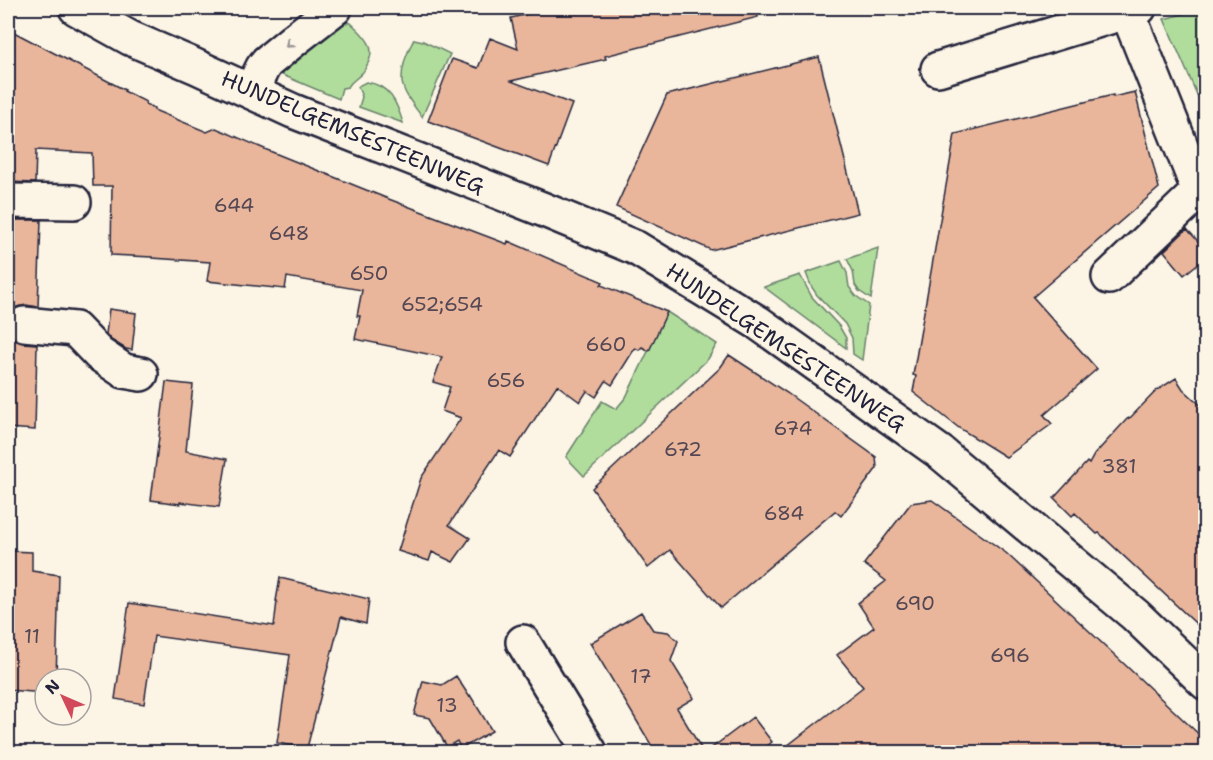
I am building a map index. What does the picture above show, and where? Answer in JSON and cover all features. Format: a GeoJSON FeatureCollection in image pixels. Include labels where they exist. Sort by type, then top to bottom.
{"type":"FeatureCollection","features":[{"type":"Feature","properties":{"kind":"main road","name":"HUNDELGEMSESTEENWEG"},"geometry":{"type":"LineString","coordinates":[[76,8],[130,39],[292,111],[636,248],[747,316],[941,453],[1135,615],[1206,683]]}},
{"type":"Feature","properties":{"kind":"main road"},"geometry":{"type":"LineString","coordinates":[[251,91],[262,67],[267,62],[335,8]]}},
{"type":"Feature","properties":{"kind":"main road"},"geometry":{"type":"LineString","coordinates":[[938,69],[1133,9],[1199,191],[1108,277]]}},
{"type":"Feature","properties":{"kind":"main road"},"geometry":{"type":"LineString","coordinates":[[8,201],[74,202]]}},
{"type":"Feature","properties":{"kind":"main road"},"geometry":{"type":"LineString","coordinates":[[24,324],[75,329],[99,354],[124,371],[141,374]]}},
{"type":"Feature","properties":{"kind":"main road"},"geometry":{"type":"LineString","coordinates":[[523,642],[590,753]]}},
{"type":"Feature","properties":{"kind":"green space"},"geometry":{"type":"Polygon","coordinates":[[[1206,8],[1205,113],[1164,19],[1206,8]]]}},
{"type":"Feature","properties":{"kind":"green space"},"geometry":{"type":"Polygon","coordinates":[[[337,22],[351,23],[368,42],[371,52],[363,72],[348,87],[342,88],[339,99],[280,74],[280,66],[337,22]]]}},
{"type":"Feature","properties":{"kind":"green space"},"geometry":{"type":"Polygon","coordinates":[[[414,39],[450,54],[422,117],[407,96],[402,82],[405,60],[414,39]]]}},
{"type":"Feature","properties":{"kind":"green space"},"geometry":{"type":"Polygon","coordinates":[[[366,82],[387,91],[395,102],[403,123],[359,107],[362,97],[358,87],[366,82]]]}},
{"type":"Feature","properties":{"kind":"green space"},"geometry":{"type":"Polygon","coordinates":[[[878,248],[871,299],[859,291],[855,285],[853,271],[847,259],[878,248]]]}},
{"type":"Feature","properties":{"kind":"green space"},"geometry":{"type":"Polygon","coordinates":[[[841,261],[847,273],[849,287],[856,296],[869,305],[862,360],[853,354],[852,338],[845,324],[817,295],[806,273],[841,261]]]}},
{"type":"Feature","properties":{"kind":"green space"},"geometry":{"type":"Polygon","coordinates":[[[800,275],[812,297],[839,326],[846,338],[846,348],[764,287],[800,275]]]}},
{"type":"Feature","properties":{"kind":"green space"},"geometry":{"type":"Polygon","coordinates":[[[667,312],[717,344],[708,359],[584,476],[566,457],[602,401],[616,409],[626,397],[667,312]]]}},
{"type":"Feature","properties":{"kind":"building"},"geometry":{"type":"Polygon","coordinates":[[[554,8],[757,8],[758,17],[605,56],[606,59],[511,81],[572,104],[549,166],[428,121],[452,59],[478,68],[490,38],[518,49],[511,18],[554,8]]]}},
{"type":"Feature","properties":{"kind":"building"},"geometry":{"type":"Polygon","coordinates":[[[8,29],[125,90],[146,102],[145,104],[154,110],[207,132],[216,128],[386,198],[507,244],[508,241],[603,282],[601,285],[667,312],[649,351],[642,347],[639,350],[635,348],[612,385],[606,381],[596,397],[587,391],[580,402],[557,385],[510,457],[499,450],[449,525],[470,538],[453,562],[432,552],[429,561],[398,551],[421,478],[461,418],[442,411],[450,387],[433,382],[442,357],[355,339],[362,290],[287,277],[285,289],[207,281],[210,262],[111,255],[112,186],[93,186],[92,153],[36,150],[35,183],[8,182],[8,29]]]}},
{"type":"Feature","properties":{"kind":"building"},"geometry":{"type":"Polygon","coordinates":[[[819,57],[858,213],[711,250],[616,207],[667,95],[819,57]]]}},
{"type":"Feature","properties":{"kind":"building"},"geometry":{"type":"Polygon","coordinates":[[[1135,92],[1159,188],[1033,297],[1097,369],[1044,415],[1052,424],[1006,457],[959,428],[913,392],[916,376],[913,375],[955,134],[1113,95],[1113,97],[1135,92]]]}},
{"type":"Feature","properties":{"kind":"building"},"geometry":{"type":"Polygon","coordinates":[[[8,220],[41,220],[38,307],[26,305],[17,307],[8,316],[8,220]]]}},
{"type":"Feature","properties":{"kind":"building"},"geometry":{"type":"Polygon","coordinates":[[[1187,229],[1206,250],[1206,257],[1184,275],[1164,251],[1187,229]]]}},
{"type":"Feature","properties":{"kind":"building"},"geometry":{"type":"Polygon","coordinates":[[[109,309],[136,313],[132,350],[111,340],[106,334],[109,309]]]}},
{"type":"Feature","properties":{"kind":"building"},"geometry":{"type":"Polygon","coordinates":[[[8,333],[14,340],[37,344],[35,430],[8,428],[8,333]]]}},
{"type":"Feature","properties":{"kind":"building"},"geometry":{"type":"Polygon","coordinates":[[[729,355],[787,393],[876,457],[877,468],[841,516],[835,511],[721,608],[670,550],[648,568],[592,488],[720,368],[729,355]]]}},
{"type":"Feature","properties":{"kind":"building"},"geometry":{"type":"Polygon","coordinates":[[[1176,378],[1183,389],[1206,410],[1206,633],[1099,533],[1097,534],[1075,513],[1072,516],[1054,498],[1087,462],[1089,464],[1094,455],[1127,419],[1156,391],[1176,378]]]}},
{"type":"Feature","properties":{"kind":"building"},"geometry":{"type":"Polygon","coordinates":[[[166,382],[193,385],[186,451],[227,459],[219,507],[151,500],[166,382]]]}},
{"type":"Feature","properties":{"kind":"building"},"geometry":{"type":"Polygon","coordinates":[[[932,500],[1006,553],[1206,741],[1206,753],[778,753],[863,687],[837,655],[874,627],[858,603],[886,581],[864,564],[911,503],[932,500]]]}},
{"type":"Feature","properties":{"kind":"building"},"geometry":{"type":"Polygon","coordinates":[[[8,551],[32,552],[32,571],[59,575],[56,667],[33,667],[33,692],[8,690],[8,551]]]}},
{"type":"Feature","properties":{"kind":"building"},"geometry":{"type":"Polygon","coordinates":[[[280,578],[369,599],[366,624],[341,617],[307,748],[277,743],[290,655],[154,636],[144,704],[115,699],[129,603],[274,626],[280,578]]]}},
{"type":"Feature","properties":{"kind":"building"},"geometry":{"type":"Polygon","coordinates":[[[641,612],[653,630],[668,632],[678,641],[671,661],[694,698],[677,708],[704,753],[656,753],[590,643],[641,612]]]}},
{"type":"Feature","properties":{"kind":"building"},"geometry":{"type":"Polygon","coordinates":[[[456,676],[492,731],[461,749],[457,741],[447,747],[430,718],[414,715],[423,681],[442,685],[456,676]]]}},
{"type":"Feature","properties":{"kind":"building"},"geometry":{"type":"Polygon","coordinates":[[[753,717],[772,742],[759,753],[705,753],[753,717]]]}}]}
